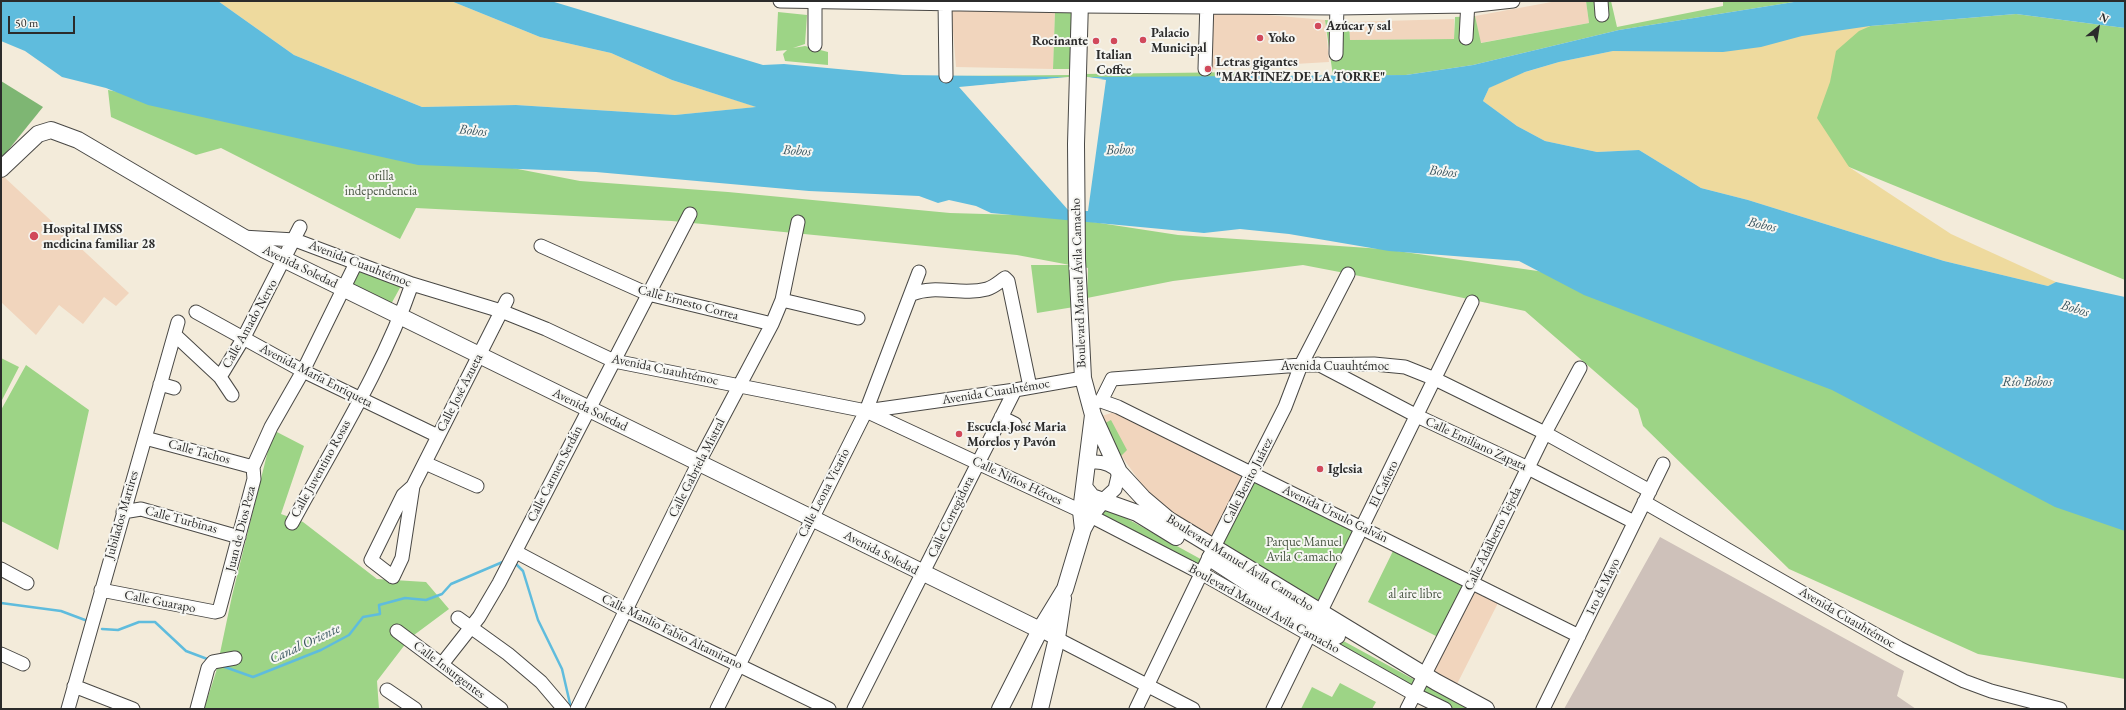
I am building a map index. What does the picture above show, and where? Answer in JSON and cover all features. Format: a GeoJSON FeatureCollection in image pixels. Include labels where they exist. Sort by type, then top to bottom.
{"type":"FeatureCollection","features":[{"type":"Feature","properties":{"kind":"main road","name":"Boulevard Manuel Ávila Camacho"},"geometry":{"type":"LineString","coordinates":[[1080,4],[1077,80],[1077,259],[1083,378],[1119,472],[1143,498],[1169,520],[1259,590],[1419,684],[1468,709]]}},
{"type":"Feature","properties":{"kind":"main road","name":"Avenida Soledad"},"geometry":{"type":"LineString","coordinates":[[1,169],[38,134],[51,130],[78,140],[241,237],[588,410],[699,462],[923,574],[1040,630]]}},
{"type":"Feature","properties":{"kind":"main road"},"geometry":{"type":"LineString","coordinates":[[1040,709],[1057,638],[1065,589],[1085,519],[1084,487],[1094,407]]}},
{"type":"Feature","properties":{"kind":"main road","name":"Boulevard Manuel Ávila Camacho"},"geometry":{"type":"LineString","coordinates":[[1084,487],[1092,497],[1137,512],[1211,553]]}},
{"type":"Feature","properties":{"kind":"main road"},"geometry":{"type":"LineString","coordinates":[[1085,519],[1103,500]]}},
{"type":"Feature","properties":{"kind":"main road"},"geometry":{"type":"LineString","coordinates":[[1000,709],[1040,630],[1065,589]]}},
{"type":"Feature","properties":{"kind":"main road","name":"Boulevard Manuel Ávila Camacho"},"geometry":{"type":"LineString","coordinates":[[1419,684],[1486,709]]}},
{"type":"Feature","properties":{"kind":"street"},"geometry":{"type":"LineString","coordinates":[[780,1],[1080,4],[1468,4],[1513,1]]}},
{"type":"Feature","properties":{"kind":"street"},"geometry":{"type":"LineString","coordinates":[[1601,1],[1602,15]]}},
{"type":"Feature","properties":{"kind":"street"},"geometry":{"type":"LineString","coordinates":[[815,2],[815,45]]}},
{"type":"Feature","properties":{"kind":"street"},"geometry":{"type":"LineString","coordinates":[[945,2],[946,76]]}},
{"type":"Feature","properties":{"kind":"street"},"geometry":{"type":"LineString","coordinates":[[1205,69],[1207,4]]}},
{"type":"Feature","properties":{"kind":"street"},"geometry":{"type":"LineString","coordinates":[[1336,54],[1337,4]]}},
{"type":"Feature","properties":{"kind":"street"},"geometry":{"type":"LineString","coordinates":[[1466,38],[1468,4]]}},
{"type":"Feature","properties":{"kind":"street","name":"Calle Carmen Serdán"},"geometry":{"type":"LineString","coordinates":[[442,664],[479,617],[516,552],[690,214]]}},
{"type":"Feature","properties":{"kind":"street","name":"Calle Gabriela Mistral"},"geometry":{"type":"LineString","coordinates":[[579,708],[625,610],[699,462],[772,324],[782,300],[798,222]]}},
{"type":"Feature","properties":{"kind":"street","name":"Calle Amado Nervo"},"geometry":{"type":"LineString","coordinates":[[220,377],[243,339],[295,240],[300,227]]}},
{"type":"Feature","properties":{"kind":"street","name":"Avenida Cuauhtémoc"},"geometry":{"type":"LineString","coordinates":[[241,237],[295,240],[412,284],[504,306],[546,329],[614,361],[866,411],[1016,390],[1083,378]]}},
{"type":"Feature","properties":{"kind":"street","name":"Calle Ernesto Correa"},"geometry":{"type":"LineString","coordinates":[[541,246],[648,294],[772,324]]}},
{"type":"Feature","properties":{"kind":"street","name":"Juan de Dios Peza"},"geometry":{"type":"LineString","coordinates":[[220,611],[254,479],[252,467],[271,426],[303,371],[356,263]]}},
{"type":"Feature","properties":{"kind":"street","name":"Calle Leona Vicario"},"geometry":{"type":"LineString","coordinates":[[717,709],[866,411],[912,294],[919,272]]}},
{"type":"Feature","properties":{"kind":"street","name":"Calle Benito Juárez"},"geometry":{"type":"LineString","coordinates":[[1137,709],[1211,553],[1285,407],[1301,365],[1348,274]]}},
{"type":"Feature","properties":{"kind":"street"},"geometry":{"type":"LineString","coordinates":[[912,294],[921,290],[967,291],[987,289],[1005,278],[1008,281],[1030,387]]}},
{"type":"Feature","properties":{"kind":"street","name":"Calle Juventino Rosas"},"geometry":{"type":"LineString","coordinates":[[292,523],[360,399],[401,316],[412,284]]}},
{"type":"Feature","properties":{"kind":"street"},"geometry":{"type":"LineString","coordinates":[[782,300],[858,318]]}},
{"type":"Feature","properties":{"kind":"street","name":"El Cañero"},"geometry":{"type":"LineString","coordinates":[[1273,709],[1472,302]]}},
{"type":"Feature","properties":{"kind":"street","name":"Calle José Azueta"},"geometry":{"type":"LineString","coordinates":[[413,486],[403,495],[372,560],[394,577],[402,558],[413,486],[504,306]]}},
{"type":"Feature","properties":{"kind":"street","name":"Avenida María Enriqueta"},"geometry":{"type":"LineString","coordinates":[[196,312],[303,371],[438,436]]}},
{"type":"Feature","properties":{"kind":"street","name":"Jubilados Martires"},"geometry":{"type":"LineString","coordinates":[[68,709],[90,633],[100,590],[178,322]]}},
{"type":"Feature","properties":{"kind":"street"},"geometry":{"type":"LineString","coordinates":[[175,335],[220,377],[232,395]]}},
{"type":"Feature","properties":{"kind":"street","name":"Avenida Cuauhtémoc"},"geometry":{"type":"LineString","coordinates":[[1094,407],[1112,378],[1318,364],[1374,364],[1405,367],[1435,379],[1545,433],[1899,648],[1964,681],[1991,691],[2060,709]]}},
{"type":"Feature","properties":{"kind":"street","name":"Calle Emiliano Zapata"},"geometry":{"type":"LineString","coordinates":[[1318,364],[1417,416],[1528,468],[1634,522]]}},
{"type":"Feature","properties":{"kind":"street","name":"Calle Adalberto Tejeda"},"geometry":{"type":"LineString","coordinates":[[1407,709],[1472,582],[1545,433],[1580,368]]}},
{"type":"Feature","properties":{"kind":"street"},"geometry":{"type":"LineString","coordinates":[[160,384],[174,388]]}},
{"type":"Feature","properties":{"kind":"street","name":"Calle Corregidora"},"geometry":{"type":"LineString","coordinates":[[854,709],[1016,390]]}},
{"type":"Feature","properties":{"kind":"street","name":"Avenida Úrsulo Galván"},"geometry":{"type":"LineString","coordinates":[[1094,407],[1118,407],[1579,636]]}},
{"type":"Feature","properties":{"kind":"street","name":"Calle Niños Héroes"},"geometry":{"type":"LineString","coordinates":[[866,411],[978,463],[1085,519]]}},
{"type":"Feature","properties":{"kind":"street"},"geometry":{"type":"LineString","coordinates":[[1001,417],[1015,424]]}},
{"type":"Feature","properties":{"kind":"street","name":"Calle Tachos"},"geometry":{"type":"LineString","coordinates":[[145,438],[252,467]]}},
{"type":"Feature","properties":{"kind":"street"},"geometry":{"type":"LineString","coordinates":[[1087,463],[1101,462],[1108,464],[1119,472],[1115,489],[1103,500]]}},
{"type":"Feature","properties":{"kind":"street"},"geometry":{"type":"LineString","coordinates":[[425,463],[477,486]]}},
{"type":"Feature","properties":{"kind":"street","name":"1ro de Mayo"},"geometry":{"type":"LineString","coordinates":[[1543,709],[1663,464]]}},
{"type":"Feature","properties":{"kind":"street","name":"Calle Turbinas"},"geometry":{"type":"LineString","coordinates":[[123,512],[141,509],[239,537]]}},
{"type":"Feature","properties":{"kind":"street","name":"Boulevard Manuel Avila Camacho"},"geometry":{"type":"LineString","coordinates":[[1085,519],[1315,624]]}},
{"type":"Feature","properties":{"kind":"street","name":"Calle Manlio Fabio Altamirano"},"geometry":{"type":"LineString","coordinates":[[516,552],[625,610],[829,709]]}},
{"type":"Feature","properties":{"kind":"street"},"geometry":{"type":"LineString","coordinates":[[1,569],[27,583]]}},
{"type":"Feature","properties":{"kind":"street","name":"Calle Guarapo"},"geometry":{"type":"LineString","coordinates":[[100,590],[214,612],[220,611]]}},
{"type":"Feature","properties":{"kind":"street"},"geometry":{"type":"LineString","coordinates":[[458,618],[508,654],[541,682],[564,709]]}},
{"type":"Feature","properties":{"kind":"street","name":"Calle Insurgentes"},"geometry":{"type":"LineString","coordinates":[[397,630],[501,709]]}},
{"type":"Feature","properties":{"kind":"street","name":"Avenida Soledad"},"geometry":{"type":"LineString","coordinates":[[1040,630],[1193,709]]}},
{"type":"Feature","properties":{"kind":"street"},"geometry":{"type":"LineString","coordinates":[[1,654],[23,664]]}},
{"type":"Feature","properties":{"kind":"street"},"geometry":{"type":"LineString","coordinates":[[197,709],[208,668],[213,662],[235,658]]}},
{"type":"Feature","properties":{"kind":"street"},"geometry":{"type":"LineString","coordinates":[[1419,684],[1445,709]]}},
{"type":"Feature","properties":{"kind":"street"},"geometry":{"type":"LineString","coordinates":[[74,686],[133,709]]}},
{"type":"Feature","properties":{"kind":"street"},"geometry":{"type":"LineString","coordinates":[[387,690],[415,709]]}},
{"type":"Feature","properties":{"kind":"shaded area"},"geometry":{"type":"Polygon","coordinates":[[[1557,1],[1586,1],[1589,23],[1480,43],[1475,16],[1557,1]]]}},
{"type":"Feature","properties":{"kind":"shaded area"},"geometry":{"type":"Polygon","coordinates":[[[951,7],[1055,12],[1053,69],[956,67],[951,7]]]}},
{"type":"Feature","properties":{"kind":"shaded area"},"geometry":{"type":"Polygon","coordinates":[[[1211,10],[1325,20],[1329,62],[1210,69],[1211,10]]]}},
{"type":"Feature","properties":{"kind":"shaded area"},"geometry":{"type":"Polygon","coordinates":[[[1454,19],[1454,39],[1350,40],[1349,22],[1454,19]]]}},
{"type":"Feature","properties":{"kind":"shaded area","name":"Hospital IMSS medicina familiar 28"},"geometry":{"type":"Polygon","coordinates":[[[3,176],[129,293],[116,306],[104,297],[83,324],[59,305],[36,335],[1,302],[1,178],[3,176]]]}},
{"type":"Feature","properties":{"kind":"shaded area"},"geometry":{"type":"Polygon","coordinates":[[[1118,411],[1247,474],[1213,546],[1154,501],[1125,461],[1098,417],[1118,411]]]}},
{"type":"Feature","properties":{"kind":"shaded area"},"geometry":{"type":"Polygon","coordinates":[[[1660,537],[1904,671],[1897,696],[1916,709],[1564,709],[1660,537]]]}},
{"type":"Feature","properties":{"kind":"shaded area"},"geometry":{"type":"Polygon","coordinates":[[[1473,584],[1500,599],[1454,690],[1426,673],[1473,584]]]}},
{"type":"Feature","properties":{"kind":"green space"},"geometry":{"type":"Polygon","coordinates":[[[1586,1],[1611,1],[1617,27],[1723,6],[1723,1],[1800,1],[1619,30],[1473,65],[1406,75],[1333,76],[1325,20],[1349,22],[1350,40],[1454,39],[1455,17],[1475,16],[1481,43],[1589,23],[1586,1]]]}},
{"type":"Feature","properties":{"kind":"green space"},"geometry":{"type":"Polygon","coordinates":[[[778,12],[807,15],[805,44],[793,48],[805,46],[828,52],[828,65],[785,61],[783,54],[787,50],[776,51],[778,12]]]}},
{"type":"Feature","properties":{"kind":"green space"},"geometry":{"type":"Polygon","coordinates":[[[1055,12],[1073,12],[1072,69],[1053,69],[1055,12]]]}},
{"type":"Feature","properties":{"kind":"green space"},"geometry":{"type":"Polygon","coordinates":[[[2016,14],[2125,28],[2125,280],[1849,167],[1684,50],[1870,26],[2016,14]]]}},
{"type":"Feature","properties":{"kind":"green space"},"geometry":{"type":"Polygon","coordinates":[[[1245,72],[1246,78],[1087,77],[1084,74],[1245,72]]]}},
{"type":"Feature","properties":{"kind":"green space"},"geometry":{"type":"Polygon","coordinates":[[[1071,75],[1071,79],[947,76],[1071,75]]]}},
{"type":"Feature","properties":{"kind":"green space"},"geometry":{"type":"Polygon","coordinates":[[[1,81],[43,107],[1,159],[1,81]]]}},
{"type":"Feature","properties":{"kind":"green space","name":"orilla independencia"},"geometry":{"type":"Polygon","coordinates":[[[108,90],[580,181],[728,192],[950,213],[1054,216],[1178,235],[1383,249],[1601,280],[2125,438],[2125,679],[1978,654],[1789,569],[1643,426],[1638,409],[1525,311],[1303,265],[1173,281],[1087,298],[1088,268],[1073,265],[1074,307],[1037,313],[1031,265],[1070,265],[1017,255],[672,221],[416,208],[400,239],[221,148],[196,155],[111,117],[108,90]]]}},
{"type":"Feature","properties":{"kind":"green space"},"geometry":{"type":"Polygon","coordinates":[[[358,267],[401,286],[390,306],[349,287],[358,267]]]}},
{"type":"Feature","properties":{"kind":"green space"},"geometry":{"type":"Polygon","coordinates":[[[1,358],[19,367],[1,402],[1,358]]]}},
{"type":"Feature","properties":{"kind":"green space"},"geometry":{"type":"Polygon","coordinates":[[[26,365],[89,410],[58,550],[1,521],[1,410],[26,365]]]}},
{"type":"Feature","properties":{"kind":"green space"},"geometry":{"type":"Polygon","coordinates":[[[1111,420],[1127,450],[1120,457],[1101,425],[1111,420]]]}},
{"type":"Feature","properties":{"kind":"green space"},"geometry":{"type":"Polygon","coordinates":[[[273,430],[304,446],[281,514],[303,522],[377,579],[426,582],[449,609],[410,638],[377,681],[379,709],[204,709],[216,672],[232,596],[273,430]]]}},
{"type":"Feature","properties":{"kind":"green space","name":"Parque Manuel Avila Camacho"},"geometry":{"type":"Polygon","coordinates":[[[1250,478],[1362,528],[1322,608],[1217,547],[1250,478]]]}},
{"type":"Feature","properties":{"kind":"green space"},"geometry":{"type":"Polygon","coordinates":[[[1104,506],[1206,562],[1201,572],[1096,516],[1104,506]]]}},
{"type":"Feature","properties":{"kind":"green space","name":"al aire libre"},"geometry":{"type":"Polygon","coordinates":[[[1393,551],[1463,586],[1438,637],[1368,602],[1393,551]]]}},
{"type":"Feature","properties":{"kind":"green space"},"geometry":{"type":"Polygon","coordinates":[[[1316,626],[1468,709],[1445,709],[1311,635],[1316,626]]]}},
{"type":"Feature","properties":{"kind":"green space"},"geometry":{"type":"Polygon","coordinates":[[[1340,683],[1376,702],[1372,709],[1301,709],[1312,687],[1332,697],[1340,683]]]}},
{"type":"Feature","properties":{"kind":"sand"},"geometry":{"type":"Polygon","coordinates":[[[218,1],[451,1],[540,37],[611,53],[672,80],[757,107],[675,115],[516,105],[422,107],[294,55],[218,1]]]}},
{"type":"Feature","properties":{"kind":"sand"},"geometry":{"type":"Polygon","coordinates":[[[1891,17],[1859,31],[1836,51],[1830,82],[1817,118],[1849,167],[1951,234],[2056,282],[2048,286],[1944,261],[1748,200],[1701,188],[1639,150],[1597,152],[1545,141],[1517,126],[1483,101],[1489,88],[1512,76],[1559,62],[1613,51],[1690,51],[1891,17]]]}},
{"type":"Feature","properties":{"kind":"water","name":"Río Bobos"},"geometry":{"type":"Polygon","coordinates":[[[1,1],[218,1],[294,55],[422,107],[516,105],[675,115],[756,107],[672,80],[611,53],[540,37],[451,1],[551,1],[763,65],[784,64],[903,75],[1068,77],[973,86],[1103,79],[1087,77],[1406,75],[1473,65],[1619,30],[1800,1],[2125,1],[2125,28],[2016,14],[1870,26],[1802,36],[1761,47],[1723,52],[1613,51],[1559,62],[1525,72],[1489,88],[1483,101],[1517,126],[1545,141],[1597,152],[1639,150],[1701,188],[1748,200],[1944,261],[2048,286],[2056,282],[2125,297],[2125,531],[2055,507],[1832,390],[1584,295],[1519,261],[1389,251],[1289,234],[1240,229],[1204,233],[991,213],[976,206],[949,200],[938,203],[919,196],[809,191],[596,172],[418,165],[148,105],[106,88],[62,77],[25,51],[1,41],[1,1]]]}},
{"type":"Feature","properties":{"kind":"pier"},"geometry":{"type":"Polygon","coordinates":[[[1070,77],[1069,79],[1052,80],[1086,79],[1085,77],[1106,80],[1088,211],[1069,211],[959,87],[1070,77]]]}},
{"type":"Feature","properties":{"kind":"waterway","name":"Canal Oriente"},"geometry":{"type":"LineString","coordinates":[[222,666],[253,677],[321,650],[349,635],[363,617],[380,614],[379,605],[405,598],[426,600],[442,594],[451,584],[505,561]]}},
{"type":"Feature","properties":{"kind":"waterway","name":"Canal Oriente"},"geometry":{"type":"LineString","coordinates":[[516,564],[523,571],[538,620],[562,669],[571,708]]}},
{"type":"Feature","properties":{"kind":"waterway","name":"Canal Oriente"},"geometry":{"type":"LineString","coordinates":[[1,603],[61,611],[85,620]]}},
{"type":"Feature","properties":{"kind":"waterway","name":"Canal Oriente"},"geometry":{"type":"LineString","coordinates":[[102,629],[118,630],[139,622],[155,622],[186,651],[210,660]]}},
{"type":"Feature","properties":{"kind":"place","name":"Azúcar y sal"},"geometry":{"type":"Point","coordinates":[1318,26]}},
{"type":"Feature","properties":{"kind":"place","name":"Yoko"},"geometry":{"type":"Point","coordinates":[1260,38]}},
{"type":"Feature","properties":{"kind":"place","name":"Palacio Municipal"},"geometry":{"type":"Point","coordinates":[1143,40]}},
{"type":"Feature","properties":{"kind":"place","name":"Rocinante"},"geometry":{"type":"Point","coordinates":[1096,41]}},
{"type":"Feature","properties":{"kind":"place","name":"Italian Coffee"},"geometry":{"type":"Point","coordinates":[1114,41]}},
{"type":"Feature","properties":{"kind":"place","name":"Letras gigantes \"MARTINEZ DE LA TORRE\""},"geometry":{"type":"Point","coordinates":[1208,69]}},
{"type":"Feature","properties":{"kind":"place","name":"Hospital IMSS medicina familiar 28"},"geometry":{"type":"Point","coordinates":[34,236]}},
{"type":"Feature","properties":{"kind":"place","name":"Escuela José Maria Morelos y Pavón"},"geometry":{"type":"Point","coordinates":[959,434]}},
{"type":"Feature","properties":{"kind":"place","name":"Iglesia"},"geometry":{"type":"Point","coordinates":[1320,469]}},
{"type":"Feature","properties":{"kind":"water label","name":"Bobos"},"geometry":{"type":"Point","coordinates":[473,131]}},
{"type":"Feature","properties":{"kind":"water label","name":"Bobos"},"geometry":{"type":"Point","coordinates":[1120,150]}},
{"type":"Feature","properties":{"kind":"water label","name":"Bobos"},"geometry":{"type":"Point","coordinates":[797,151]}},
{"type":"Feature","properties":{"kind":"water label","name":"Bobos"},"geometry":{"type":"Point","coordinates":[1443,172]}},
{"type":"Feature","properties":{"kind":"water label","name":"Bobos"},"geometry":{"type":"Point","coordinates":[1762,225]}},
{"type":"Feature","properties":{"kind":"water label","name":"Bobos"},"geometry":{"type":"Point","coordinates":[2075,309]}}]}
